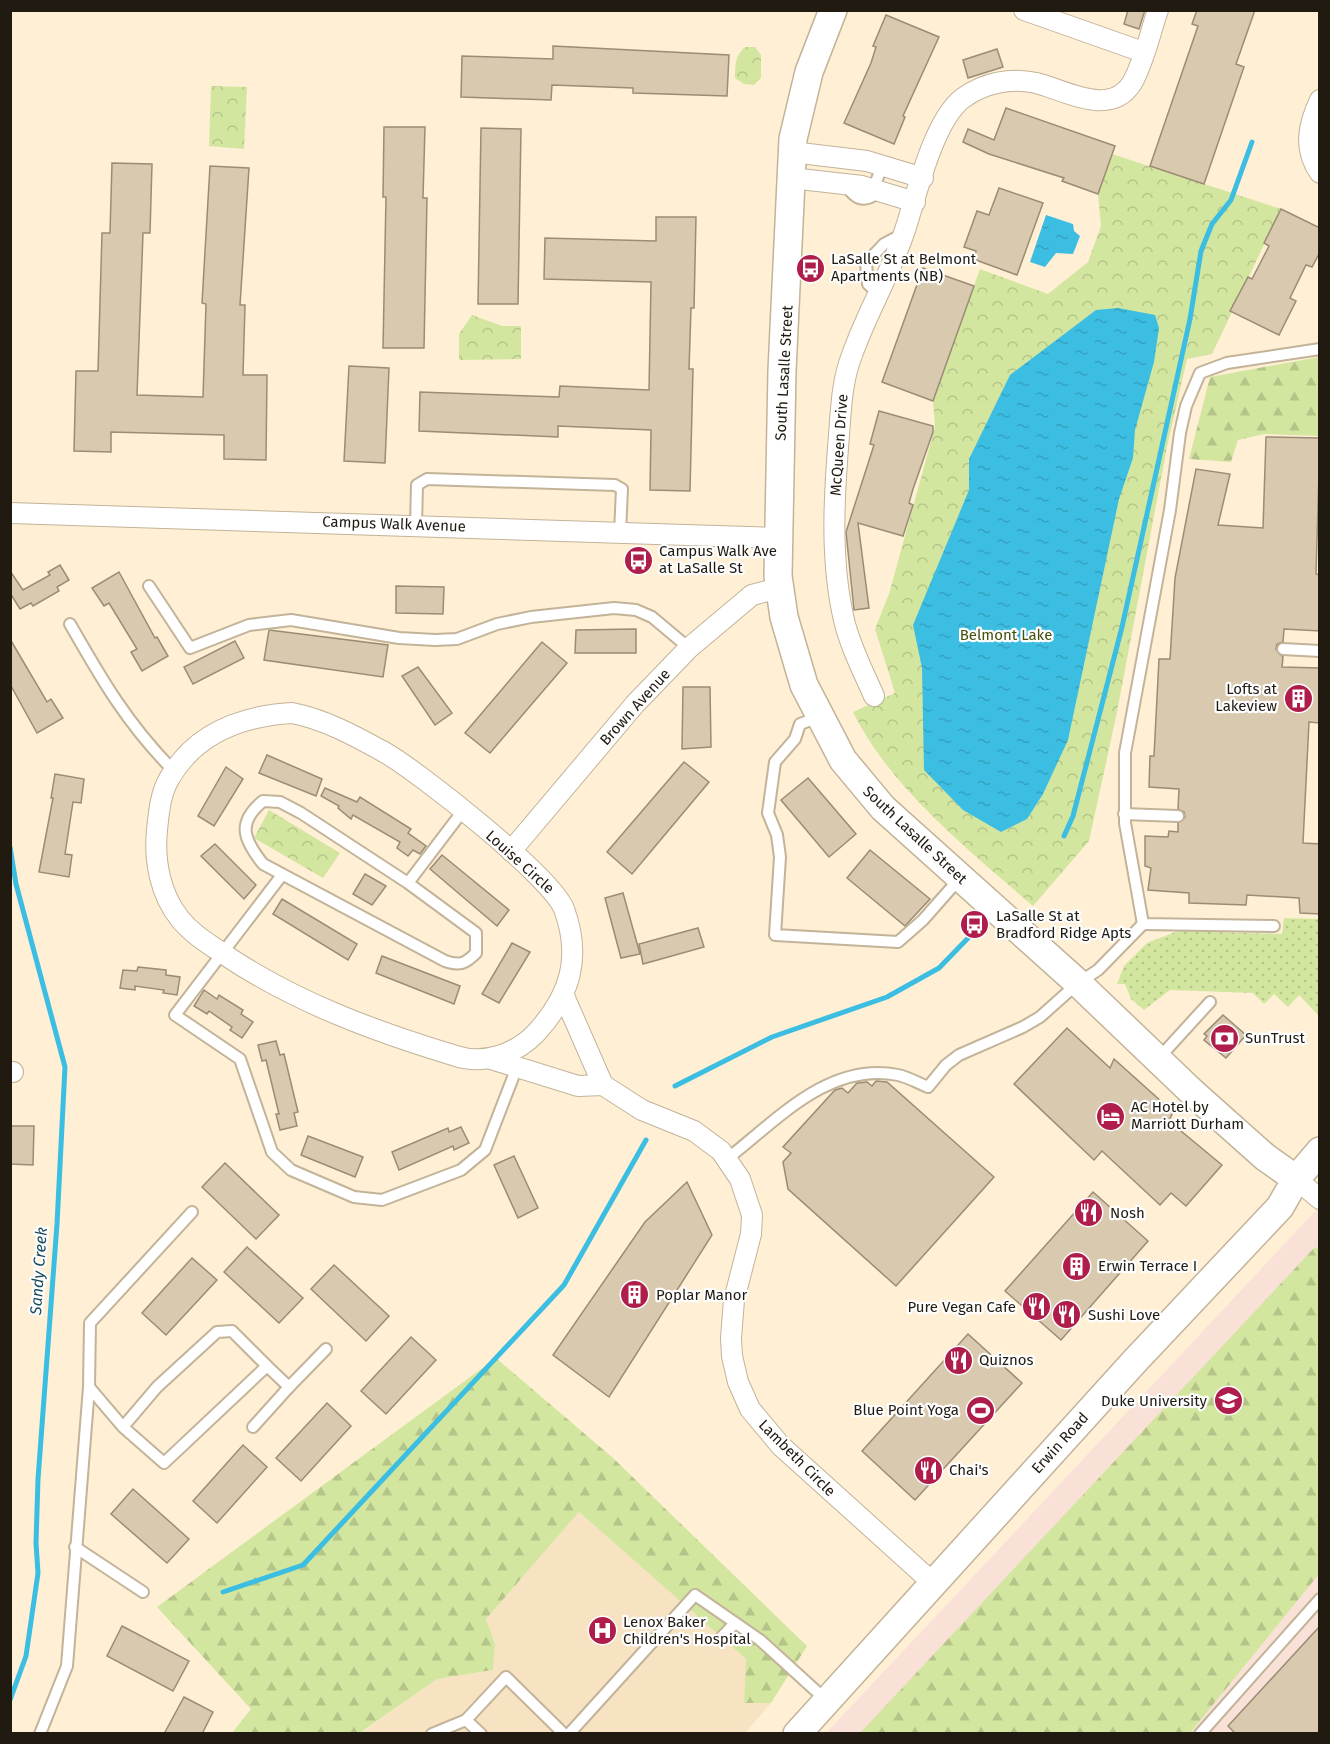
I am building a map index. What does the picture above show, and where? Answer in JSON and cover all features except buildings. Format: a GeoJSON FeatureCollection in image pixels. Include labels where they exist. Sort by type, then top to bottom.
{"type":"FeatureCollection","features":[{"type":"Feature","properties":{"kind":"street","name":"South Lasalle Street"},"geometry":{"type":"LineString","coordinates":[[833,10],[819,42],[803,91],[795,124],[791,165],[778,538],[779,588],[784,617],[804,685],[843,760],[861,784],[960,878],[1078,983],[1265,1157],[1296,1179]]}},
{"type":"Feature","properties":{"kind":"street"},"geometry":{"type":"LineString","coordinates":[[1024,10],[1143,52]]}},
{"type":"Feature","properties":{"kind":"street","name":"McQueen Drive"},"geometry":{"type":"LineString","coordinates":[[874,696],[844,621],[834,544],[837,452],[845,375],[904,234],[945,119],[953,107],[964,98],[985,86],[1006,81],[1035,83],[1080,97],[1110,99],[1121,94],[1131,83],[1158,10]]}},
{"type":"Feature","properties":{"kind":"street"},"geometry":{"type":"LineString","coordinates":[[1320,100],[1310,124],[1308,145],[1310,158],[1320,173]]}},
{"type":"Feature","properties":{"kind":"street"},"geometry":{"type":"LineString","coordinates":[[791,165],[839,156],[882,165],[923,178]]}},
{"type":"Feature","properties":{"kind":"street"},"geometry":{"type":"LineString","coordinates":[[791,165],[845,183],[915,202]]}},
{"type":"Feature","properties":{"kind":"street","name":"Campus Walk Avenue"},"geometry":{"type":"LineString","coordinates":[[10,513],[778,538]]}},
{"type":"Feature","properties":{"kind":"street","name":"Brown Avenue"},"geometry":{"type":"LineString","coordinates":[[511,851],[635,704],[689,648],[752,595],[779,588]]}},
{"type":"Feature","properties":{"kind":"street","name":"Louise Circle"},"geometry":{"type":"LineString","coordinates":[[292,713],[316,719],[386,753],[462,812],[511,851],[555,893],[563,908],[572,946],[571,972],[564,996],[536,1033],[523,1044],[491,1059],[460,1058],[357,1023],[269,983],[221,952],[179,918],[157,867],[155,848],[161,801],[174,771],[199,744],[216,731],[251,718],[292,713]]}},
{"type":"Feature","properties":{"kind":"street"},"geometry":{"type":"LineString","coordinates":[[491,1059],[578,1086],[603,1085],[564,996]]}},
{"type":"Feature","properties":{"kind":"street","name":"Lambeth Circle"},"geometry":{"type":"LineString","coordinates":[[603,1085],[642,1110],[694,1131],[707,1139],[727,1159],[740,1179],[752,1215],[751,1234],[734,1300],[732,1326],[732,1356],[738,1382],[750,1409],[781,1446],[933,1583]]}},
{"type":"Feature","properties":{"kind":"street","name":"Erwin Road"},"geometry":{"type":"LineString","coordinates":[[797,1734],[1134,1362],[1280,1207],[1296,1179],[1320,1151]]}},
{"type":"Feature","properties":{"kind":"street"},"geometry":{"type":"LineString","coordinates":[[1296,1179],[1320,1199]]}},
{"type":"Feature","properties":{"kind":"lane"},"geometry":{"type":"LineString","coordinates":[[875,190],[882,165]]}},
{"type":"Feature","properties":{"kind":"lane"},"geometry":{"type":"LineString","coordinates":[[1143,924],[1124,814],[1125,753],[1170,510],[1186,406],[1200,373],[1227,363],[1251,358],[1320,349]]}},
{"type":"Feature","properties":{"kind":"lane"},"geometry":{"type":"LineString","coordinates":[[416,525],[417,485],[427,479],[615,485],[622,489],[620,533]]}},
{"type":"Feature","properties":{"kind":"lane"},"geometry":{"type":"LineString","coordinates":[[149,586],[190,648],[249,625],[291,620],[389,637],[435,640],[457,639],[497,624],[531,617],[574,615],[614,608],[636,610],[652,617],[689,648]]}},
{"type":"Feature","properties":{"kind":"lane"},"geometry":{"type":"LineString","coordinates":[[70,624],[116,704],[133,727],[174,771]]}},
{"type":"Feature","properties":{"kind":"lane"},"geometry":{"type":"LineString","coordinates":[[1283,649],[1320,651]]}},
{"type":"Feature","properties":{"kind":"lane"},"geometry":{"type":"LineString","coordinates":[[819,717],[800,724],[795,739],[774,762],[768,813],[777,835],[780,857],[775,935],[898,942],[923,920],[960,878]]}},
{"type":"Feature","properties":{"kind":"lane"},"geometry":{"type":"LineString","coordinates":[[263,801],[280,802],[301,813],[408,883],[476,933],[476,953],[466,963],[457,965],[445,961],[263,864],[248,846],[245,828],[249,812],[263,801]]}},
{"type":"Feature","properties":{"kind":"lane"},"geometry":{"type":"LineString","coordinates":[[408,883],[462,812]]}},
{"type":"Feature","properties":{"kind":"lane"},"geometry":{"type":"LineString","coordinates":[[1124,814],[1178,816]]}},
{"type":"Feature","properties":{"kind":"lane"},"geometry":{"type":"LineString","coordinates":[[282,875],[175,1015],[240,1059],[272,1152],[291,1170],[354,1197],[382,1200],[461,1170],[485,1150],[517,1067]]}},
{"type":"Feature","properties":{"kind":"lane"},"geometry":{"type":"LineString","coordinates":[[727,1159],[812,1092],[834,1083],[874,1073],[900,1075],[928,1087],[946,1065],[958,1055],[1023,1028],[1040,1017],[1078,983],[1098,970],[1143,924],[1274,926]]}},
{"type":"Feature","properties":{"kind":"lane"},"geometry":{"type":"LineString","coordinates":[[1158,1059],[1210,1002]]}},
{"type":"Feature","properties":{"kind":"lane"},"geometry":{"type":"LineString","coordinates":[[40,1734],[67,1666],[89,1387],[90,1323],[192,1212]]}},
{"type":"Feature","properties":{"kind":"lane"},"geometry":{"type":"LineString","coordinates":[[123,1427],[158,1387],[217,1332],[232,1331],[289,1387]]}},
{"type":"Feature","properties":{"kind":"lane"},"geometry":{"type":"LineString","coordinates":[[253,1427],[326,1349]]}},
{"type":"Feature","properties":{"kind":"lane"},"geometry":{"type":"LineString","coordinates":[[89,1387],[123,1427],[164,1463],[267,1366]]}},
{"type":"Feature","properties":{"kind":"lane"},"geometry":{"type":"LineString","coordinates":[[75,1547],[143,1592]]}},
{"type":"Feature","properties":{"kind":"lane"},"geometry":{"type":"LineString","coordinates":[[432,1734],[466,1720],[506,1677],[567,1734],[695,1595],[768,1647],[827,1700]]}},
{"type":"Feature","properties":{"kind":"lane"},"geometry":{"type":"LineString","coordinates":[[1200,1734],[1320,1599]]}},
{"type":"Feature","properties":{"kind":"lane"},"geometry":{"type":"LineString","coordinates":[[720,1639],[735,1623]]}},
{"type":"Feature","properties":{"kind":"lane"},"geometry":{"type":"LineString","coordinates":[[466,1720],[481,1734]]}},
{"type":"Feature","properties":{"kind":"shaded area","name":"Duke University"},"geometry":{"type":"Polygon","coordinates":[[[1319,1207],[1319,1733],[825,1734],[955,1596],[1319,1207]]]}},
{"type":"Feature","properties":{"kind":"shaded area","name":"Lenox Baker Children's Hospital"},"geometry":{"type":"Polygon","coordinates":[[[579,1512],[746,1659],[744,1703],[771,1703],[745,1733],[360,1734],[437,1679],[493,1670],[495,1644],[486,1619],[579,1512]]]}},
{"type":"Feature","properties":{"kind":"green space"},"geometry":{"type":"Polygon","coordinates":[[[745,47],[755,47],[761,55],[761,78],[754,85],[744,84],[735,78],[736,61],[745,47]]]}},
{"type":"Feature","properties":{"kind":"green space"},"geometry":{"type":"Polygon","coordinates":[[[211,86],[247,87],[244,149],[209,146],[211,86]]]}},
{"type":"Feature","properties":{"kind":"green space","name":"Belmont Lake"},"geometry":{"type":"Polygon","coordinates":[[[1112,154],[1281,209],[1212,354],[1187,359],[1167,447],[1117,712],[1089,841],[1033,906],[933,817],[888,767],[853,712],[895,693],[875,629],[889,594],[935,427],[933,401],[980,269],[1048,294],[1088,262],[1101,226],[1098,194],[1112,154]]]}},
{"type":"Feature","properties":{"kind":"green space"},"geometry":{"type":"Polygon","coordinates":[[[472,315],[502,326],[521,326],[521,359],[459,360],[459,334],[472,315]]]}},
{"type":"Feature","properties":{"kind":"green space"},"geometry":{"type":"Polygon","coordinates":[[[1319,357],[1319,436],[1264,434],[1238,440],[1231,462],[1189,459],[1210,377],[1319,357]]]}},
{"type":"Feature","properties":{"kind":"green space"},"geometry":{"type":"Polygon","coordinates":[[[269,810],[340,853],[323,878],[254,838],[269,810]]]}},
{"type":"Feature","properties":{"kind":"green space"},"geometry":{"type":"Polygon","coordinates":[[[1284,918],[1319,919],[1318,1015],[1299,995],[1288,1007],[1274,994],[1264,1004],[1253,993],[1170,990],[1144,1010],[1131,999],[1125,984],[1117,984],[1124,966],[1147,943],[1178,931],[1282,934],[1284,918]]]}},
{"type":"Feature","properties":{"kind":"green space","name":"Duke University"},"geometry":{"type":"Polygon","coordinates":[[[1315,1247],[1320,1250],[1319,1574],[1190,1733],[860,1733],[1315,1247]]]}},
{"type":"Feature","properties":{"kind":"green space"},"geometry":{"type":"Polygon","coordinates":[[[496,1358],[613,1458],[807,1646],[771,1703],[744,1703],[746,1659],[579,1512],[486,1619],[495,1644],[493,1670],[437,1679],[360,1733],[232,1733],[251,1709],[157,1607],[496,1358]]]}},
{"type":"Feature","properties":{"kind":"water"},"geometry":{"type":"Polygon","coordinates":[[[1046,215],[1073,224],[1074,231],[1080,236],[1073,254],[1056,253],[1045,267],[1030,262],[1046,215]]]}},
{"type":"Feature","properties":{"kind":"water"},"geometry":{"type":"Polygon","coordinates":[[[1118,308],[1155,315],[1159,328],[1154,362],[1135,430],[1133,458],[1119,499],[1068,740],[1043,794],[1027,819],[1001,832],[963,810],[924,770],[922,668],[913,625],[969,490],[969,459],[1010,375],[1096,310],[1118,308]]]}},
{"type":"Feature","properties":{"kind":"waterway"},"geometry":{"type":"LineString","coordinates":[[1064,836],[1073,816],[1122,627],[1190,319],[1201,251],[1212,224],[1231,200],[1252,142]]}},
{"type":"Feature","properties":{"kind":"waterway","name":"Sandy Creek"},"geometry":{"type":"LineString","coordinates":[[10,847],[16,884],[65,1067],[57,1224],[38,1479],[36,1543],[38,1573],[26,1656],[10,1700]]}},
{"type":"Feature","properties":{"kind":"waterway"},"geometry":{"type":"LineString","coordinates":[[675,1086],[772,1037],[887,997],[939,968],[973,933]]}},
{"type":"Feature","properties":{"kind":"waterway"},"geometry":{"type":"LineString","coordinates":[[223,1592],[303,1565],[564,1285],[646,1140]]}},
{"type":"Feature","properties":{"kind":"place","name":"LaSalle St at Belmont Apartments (NB)"},"geometry":{"type":"Point","coordinates":[810,268]}},
{"type":"Feature","properties":{"kind":"place","name":"Campus Walk Ave at LaSalle St"},"geometry":{"type":"Point","coordinates":[638,560]}},
{"type":"Feature","properties":{"kind":"place","name":"Lofts at Lakeview"},"geometry":{"type":"Point","coordinates":[1298,698]}},
{"type":"Feature","properties":{"kind":"place","name":"LaSalle St at Bradford Ridge Apts"},"geometry":{"type":"Point","coordinates":[975,925]}},
{"type":"Feature","properties":{"kind":"place","name":"SunTrust"},"geometry":{"type":"Point","coordinates":[1224,1038]}},
{"type":"Feature","properties":{"kind":"place","name":"AC Hotel by Marriott Durham"},"geometry":{"type":"Point","coordinates":[1110,1116]}},
{"type":"Feature","properties":{"kind":"place","name":"Nosh"},"geometry":{"type":"Point","coordinates":[1089,1213]}},
{"type":"Feature","properties":{"kind":"place","name":"Erwin Terrace I"},"geometry":{"type":"Point","coordinates":[1077,1266]}},
{"type":"Feature","properties":{"kind":"place","name":"Poplar Manor"},"geometry":{"type":"Point","coordinates":[635,1295]}},
{"type":"Feature","properties":{"kind":"place","name":"Pure Vegan Cafe"},"geometry":{"type":"Point","coordinates":[1037,1307]}},
{"type":"Feature","properties":{"kind":"place","name":"Sushi Love"},"geometry":{"type":"Point","coordinates":[1067,1315]}},
{"type":"Feature","properties":{"kind":"place","name":"Quiznos"},"geometry":{"type":"Point","coordinates":[958,1360]}},
{"type":"Feature","properties":{"kind":"place","name":"Duke University"},"geometry":{"type":"Point","coordinates":[1228,1401]}},
{"type":"Feature","properties":{"kind":"place","name":"Blue Point Yoga"},"geometry":{"type":"Point","coordinates":[980,1410]}},
{"type":"Feature","properties":{"kind":"place","name":"Chai's"},"geometry":{"type":"Point","coordinates":[928,1470]}},
{"type":"Feature","properties":{"kind":"place","name":"Lenox Baker Children's Hospital"},"geometry":{"type":"Point","coordinates":[602,1631]}}]}
